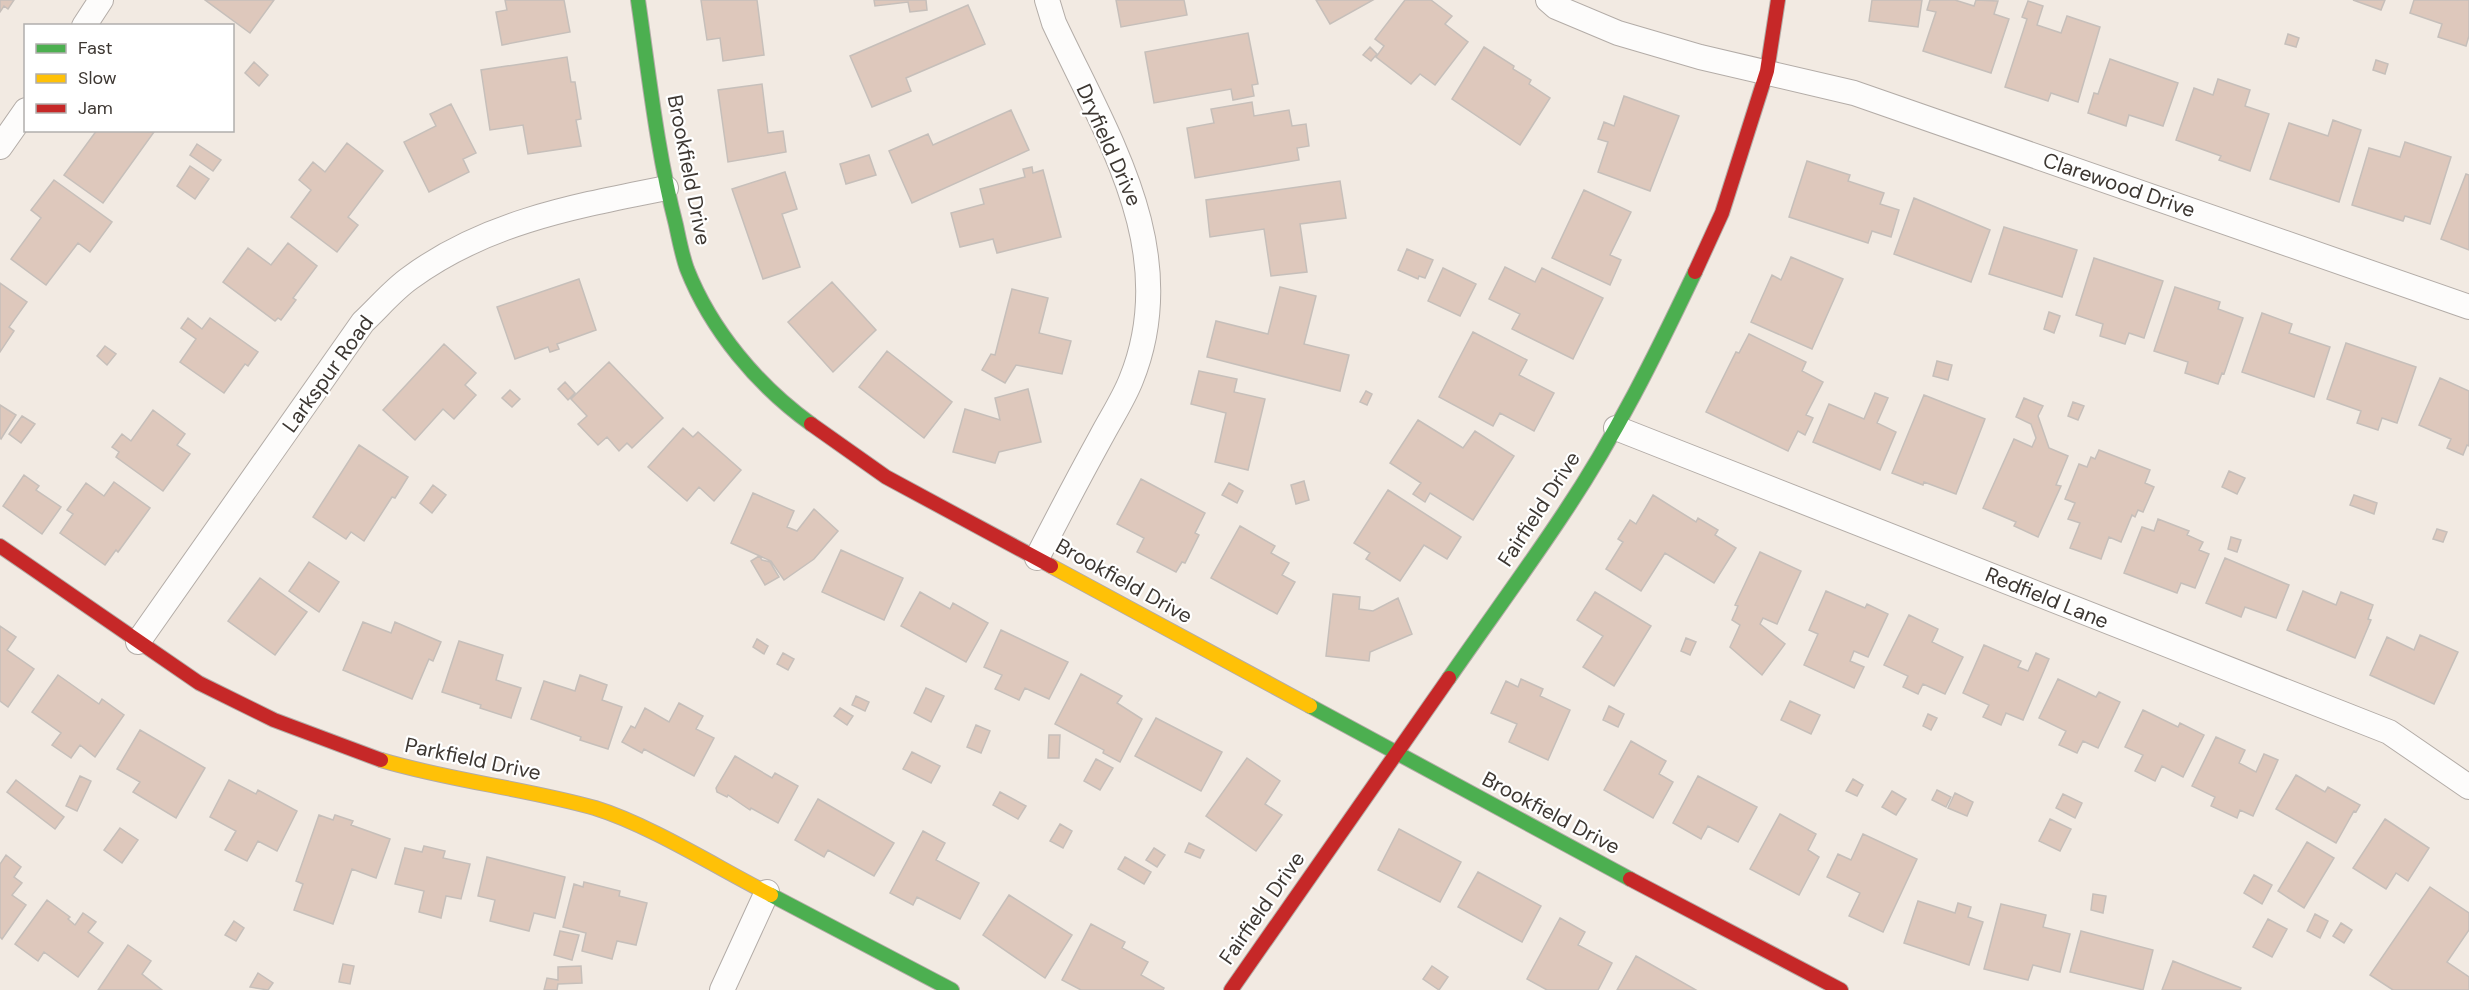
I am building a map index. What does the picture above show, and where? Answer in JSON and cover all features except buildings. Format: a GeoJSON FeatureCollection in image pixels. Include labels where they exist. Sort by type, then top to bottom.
{"type":"FeatureCollection","features":[{"type":"Feature","properties":{"kind":"street"},"geometry":{"type":"LineString","coordinates":[[85,24],[101,0]]}},
{"type":"Feature","properties":{"kind":"street","name":"Brookfield Drive"},"geometry":{"type":"LineString","coordinates":[[638,0],[666,189],[687,269],[717,326],[747,366],[789,408],[886,477],[1396,754],[1797,969],[1841,990]]}},
{"type":"Feature","properties":{"kind":"street","name":"Dryfield Drive"},"geometry":{"type":"LineString","coordinates":[[1037,558],[1131,380],[1148,322],[1148,267],[1140,218],[1126,177],[1054,23],[1047,0]]}},
{"type":"Feature","properties":{"kind":"street","name":"Clarewood Drive"},"geometry":{"type":"LineString","coordinates":[[1548,0],[1556,7],[1618,33],[1700,57],[1854,93],[2469,307]]}},
{"type":"Feature","properties":{"kind":"street","name":"Fairfield Drive"},"geometry":{"type":"LineString","coordinates":[[1231,990],[1565,512],[1616,428],[1658,350],[1722,213],[1767,71],[1778,0]]}},
{"type":"Feature","properties":{"kind":"street"},"geometry":{"type":"LineString","coordinates":[[0,147],[24,113]]}},
{"type":"Feature","properties":{"kind":"street","name":"Larkspur Road"},"geometry":{"type":"LineString","coordinates":[[138,642],[363,322],[409,279],[455,249],[515,223],[586,204],[666,189]]}},
{"type":"Feature","properties":{"kind":"street","name":"Redfield Lane"},"geometry":{"type":"LineString","coordinates":[[1616,428],[2389,732],[2469,787]]}},
{"type":"Feature","properties":{"kind":"street","name":"Parkfield Drive"},"geometry":{"type":"LineString","coordinates":[[0,546],[199,683],[293,728],[352,751],[424,773],[542,795],[597,809],[645,830],[767,892],[952,990]]}},
{"type":"Feature","properties":{"kind":"street"},"geometry":{"type":"LineString","coordinates":[[722,990],[767,892]]}},
{"type":"Feature","properties":{"kind":"traffic: fast"},"geometry":{"type":"LineString","coordinates":[[638,0],[664,170],[687,269],[709,314],[738,355],[773,392],[811,424]]}},
{"type":"Feature","properties":{"kind":"traffic: fast"},"geometry":{"type":"LineString","coordinates":[[1449,678],[1583,484],[1618,425],[1695,272]]}},
{"type":"Feature","properties":{"kind":"traffic: fast"},"geometry":{"type":"LineString","coordinates":[[1310,706],[1630,879]]}},
{"type":"Feature","properties":{"kind":"traffic: fast"},"geometry":{"type":"LineString","coordinates":[[771,895],[952,990]]}},
{"type":"Feature","properties":{"kind":"traffic: slow"},"geometry":{"type":"LineString","coordinates":[[1051,566],[1310,706]]}},
{"type":"Feature","properties":{"kind":"traffic: slow"},"geometry":{"type":"LineString","coordinates":[[381,760],[434,774],[595,808],[661,836],[771,895]]}},
{"type":"Feature","properties":{"kind":"traffic: jam"},"geometry":{"type":"LineString","coordinates":[[1695,272],[1722,213],[1767,71],[1778,0]]}},
{"type":"Feature","properties":{"kind":"traffic: jam"},"geometry":{"type":"LineString","coordinates":[[811,424],[886,477],[1051,566]]}},
{"type":"Feature","properties":{"kind":"traffic: jam"},"geometry":{"type":"LineString","coordinates":[[0,546],[199,683],[274,720],[381,760]]}},
{"type":"Feature","properties":{"kind":"traffic: jam"},"geometry":{"type":"LineString","coordinates":[[1231,990],[1449,678]]}},
{"type":"Feature","properties":{"kind":"traffic: jam"},"geometry":{"type":"LineString","coordinates":[[1630,879],[1841,990]]}}]}
